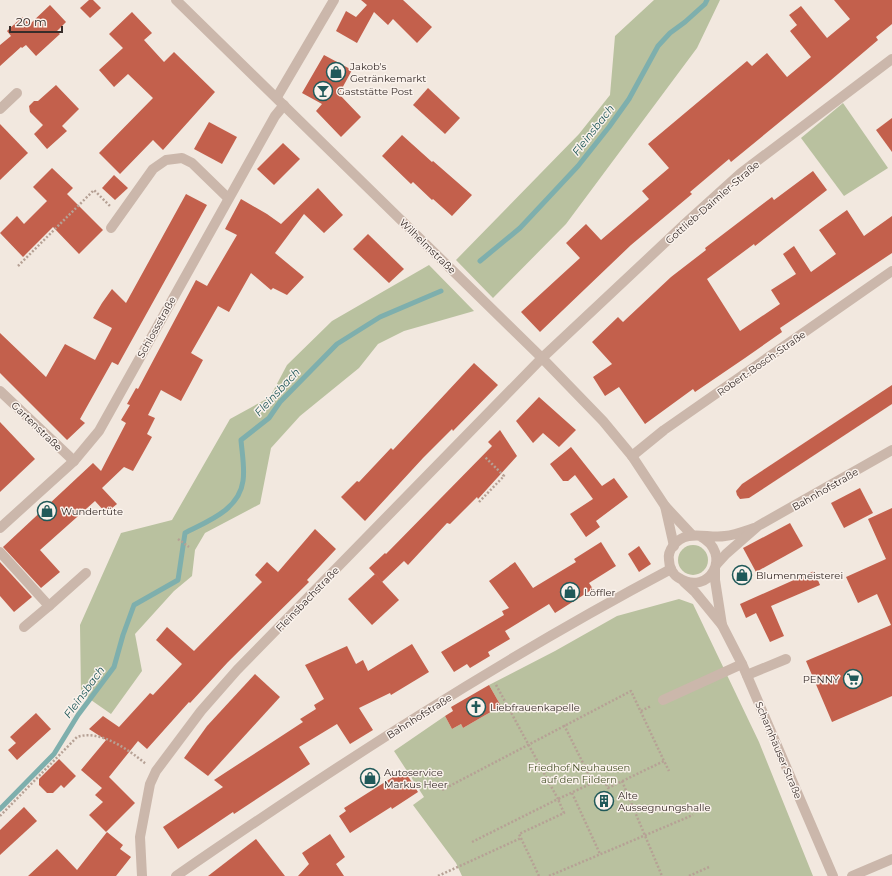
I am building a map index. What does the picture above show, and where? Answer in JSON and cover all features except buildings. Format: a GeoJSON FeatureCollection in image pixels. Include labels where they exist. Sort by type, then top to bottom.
{"type":"FeatureCollection","features":[{"type":"Feature","properties":{"kind":"street","name":"Wilhelmstraße"},"geometry":{"type":"LineString","coordinates":[[176,0],[542,358],[603,420],[632,456],[665,506],[696,536]]}},
{"type":"Feature","properties":{"kind":"street","name":"Schlossstraße"},"geometry":{"type":"LineString","coordinates":[[0,528],[74,461],[99,431],[275,116],[280,101],[334,0]]}},
{"type":"Feature","properties":{"kind":"street","name":"Gottlieb-Daimler-Straße"},"geometry":{"type":"LineString","coordinates":[[542,358],[741,174],[892,59]]}},
{"type":"Feature","properties":{"kind":"street"},"geometry":{"type":"LineString","coordinates":[[0,109],[17,93]]}},
{"type":"Feature","properties":{"kind":"street"},"geometry":{"type":"LineString","coordinates":[[111,228],[153,169],[166,160],[182,158],[192,163],[228,198]]}},
{"type":"Feature","properties":{"kind":"street","name":"Robert-Bosch-Straße"},"geometry":{"type":"LineString","coordinates":[[632,456],[664,430],[892,271]]}},
{"type":"Feature","properties":{"kind":"street","name":"Fleinsbachstraße"},"geometry":{"type":"LineString","coordinates":[[142,876],[140,837],[150,784],[156,771],[201,711],[237,670],[542,358]]}},
{"type":"Feature","properties":{"kind":"street","name":"Gartenstraße"},"geometry":{"type":"LineString","coordinates":[[0,391],[74,461]]}},
{"type":"Feature","properties":{"kind":"street","name":"Bahnhofstraße"},"geometry":{"type":"LineString","coordinates":[[684,582],[694,583],[703,581],[710,577],[716,566],[726,554],[758,526],[892,450]]}},
{"type":"Feature","properties":{"kind":"street","name":"Wilhelmstraße"},"geometry":{"type":"LineString","coordinates":[[665,506],[674,546]]}},
{"type":"Feature","properties":{"kind":"street","name":"Bahnhofstraße"},"geometry":{"type":"LineString","coordinates":[[696,536],[725,536],[758,526]]}},
{"type":"Feature","properties":{"kind":"street"},"geometry":{"type":"LineString","coordinates":[[684,582],[676,577],[671,569],[669,560],[670,550],[683,537],[696,536],[708,540],[713,546],[716,554],[716,566]]}},
{"type":"Feature","properties":{"kind":"street"},"geometry":{"type":"LineString","coordinates":[[0,552],[49,606]]}},
{"type":"Feature","properties":{"kind":"street","name":"Scharnhäuser Straße"},"geometry":{"type":"LineString","coordinates":[[716,566],[715,580],[722,624]]}},
{"type":"Feature","properties":{"kind":"street","name":"Bahnhofstraße"},"geometry":{"type":"LineString","coordinates":[[176,876],[370,747],[489,672],[671,569]]}},
{"type":"Feature","properties":{"kind":"street"},"geometry":{"type":"LineString","coordinates":[[24,627],[86,573]]}},
{"type":"Feature","properties":{"kind":"street","name":"Scharnhäuser Straße"},"geometry":{"type":"LineString","coordinates":[[684,582],[695,592],[722,624],[747,675],[833,876]]}},
{"type":"Feature","properties":{"kind":"street"},"geometry":{"type":"LineString","coordinates":[[747,675],[786,659]]}},
{"type":"Feature","properties":{"kind":"street"},"geometry":{"type":"LineString","coordinates":[[663,700],[742,664]]}},
{"type":"Feature","properties":{"kind":"street"},"geometry":{"type":"LineString","coordinates":[[852,876],[892,859]]}},
{"type":"Feature","properties":{"kind":"path"},"geometry":{"type":"LineString","coordinates":[[18,266],[94,190],[120,216]]}},
{"type":"Feature","properties":{"kind":"path"},"geometry":{"type":"LineString","coordinates":[[479,502],[504,476],[485,456]]}},
{"type":"Feature","properties":{"kind":"path"},"geometry":{"type":"LineString","coordinates":[[178,539],[189,548]]}},
{"type":"Feature","properties":{"kind":"path"},"geometry":{"type":"LineString","coordinates":[[489,672],[558,799],[564,813],[519,834],[539,876]]}},
{"type":"Feature","properties":{"kind":"path"},"geometry":{"type":"LineString","coordinates":[[442,790],[631,691],[669,771]]}},
{"type":"Feature","properties":{"kind":"path"},"geometry":{"type":"LineString","coordinates":[[495,695],[500,693]]}},
{"type":"Feature","properties":{"kind":"path"},"geometry":{"type":"LineString","coordinates":[[564,725],[593,783]]}},
{"type":"Feature","properties":{"kind":"path"},"geometry":{"type":"LineString","coordinates":[[0,816],[64,748],[77,737],[84,735],[112,741],[156,771]]}},
{"type":"Feature","properties":{"kind":"path"},"geometry":{"type":"LineString","coordinates":[[472,842],[603,778],[608,788],[664,761]]}},
{"type":"Feature","properties":{"kind":"path"},"geometry":{"type":"LineString","coordinates":[[622,781],[662,876]]}},
{"type":"Feature","properties":{"kind":"path"},"geometry":{"type":"LineString","coordinates":[[572,793],[600,854]]}},
{"type":"Feature","properties":{"kind":"path"},"geometry":{"type":"LineString","coordinates":[[548,876],[693,815]]}},
{"type":"Feature","properties":{"kind":"path"},"geometry":{"type":"LineString","coordinates":[[438,876],[521,838]]}},
{"type":"Feature","properties":{"kind":"path"},"geometry":{"type":"LineString","coordinates":[[689,876],[709,867]]}},
{"type":"Feature","properties":{"kind":"green space"},"geometry":{"type":"Polygon","coordinates":[[[654,0],[720,0],[697,48],[566,224],[493,298],[456,260],[579,134],[610,95],[615,36],[654,0]]]}},
{"type":"Feature","properties":{"kind":"green space"},"geometry":{"type":"Polygon","coordinates":[[[843,103],[888,168],[844,196],[801,138],[843,103]]]}},
{"type":"Feature","properties":{"kind":"green space"},"geometry":{"type":"Polygon","coordinates":[[[429,265],[474,311],[404,331],[378,344],[359,368],[300,416],[271,448],[260,504],[205,533],[195,550],[192,576],[174,591],[135,634],[142,671],[111,714],[81,693],[80,625],[121,533],[172,520],[230,419],[270,397],[287,365],[332,321],[429,265]]]}},
{"type":"Feature","properties":{"kind":"green space"},"geometry":{"type":"Polygon","coordinates":[[[693,545],[704,549],[708,560],[704,571],[693,575],[682,571],[678,560],[682,549],[693,545]]]}},
{"type":"Feature","properties":{"kind":"green space","name":"Friedhof Neuhausen auf den Fildern"},"geometry":{"type":"Polygon","coordinates":[[[679,599],[693,604],[759,742],[813,876],[462,876],[456,863],[413,805],[424,797],[394,751],[445,716],[452,729],[461,724],[463,728],[501,706],[489,685],[555,651],[617,616],[679,599]]]}},
{"type":"Feature","properties":{"kind":"waterway","name":"Fleinsbach"},"geometry":{"type":"LineString","coordinates":[[480,261],[520,228],[578,166],[629,99],[658,46],[670,33],[705,4],[707,0]]}},
{"type":"Feature","properties":{"kind":"waterway","name":"Fleinsbach"},"geometry":{"type":"LineString","coordinates":[[0,809],[54,754],[78,715],[114,667],[123,635],[134,605],[178,580],[185,533],[212,519],[229,507],[235,500],[240,491],[244,476],[241,440],[269,418],[280,402],[337,344],[380,317],[441,291]]}},
{"type":"Feature","properties":{"kind":"place","name":"Jakob's Getränkemarkt"},"geometry":{"type":"Point","coordinates":[336,72]}},
{"type":"Feature","properties":{"kind":"place","name":"Gaststätte Post"},"geometry":{"type":"Point","coordinates":[323,91]}},
{"type":"Feature","properties":{"kind":"place","name":"Wundertüte"},"geometry":{"type":"Point","coordinates":[47,511]}},
{"type":"Feature","properties":{"kind":"place","name":"Blumenmeisterei"},"geometry":{"type":"Point","coordinates":[742,575]}},
{"type":"Feature","properties":{"kind":"place","name":"Löffler"},"geometry":{"type":"Point","coordinates":[570,592]}},
{"type":"Feature","properties":{"kind":"place","name":"PENNY"},"geometry":{"type":"Point","coordinates":[853,679]}},
{"type":"Feature","properties":{"kind":"place","name":"Liebfrauenkapelle"},"geometry":{"type":"Point","coordinates":[476,707]}},
{"type":"Feature","properties":{"kind":"place","name":"Autoservice Markus Heer"},"geometry":{"type":"Point","coordinates":[370,778]}},
{"type":"Feature","properties":{"kind":"place","name":"Alte Aussegnungshalle"},"geometry":{"type":"Point","coordinates":[604,801]}}]}
